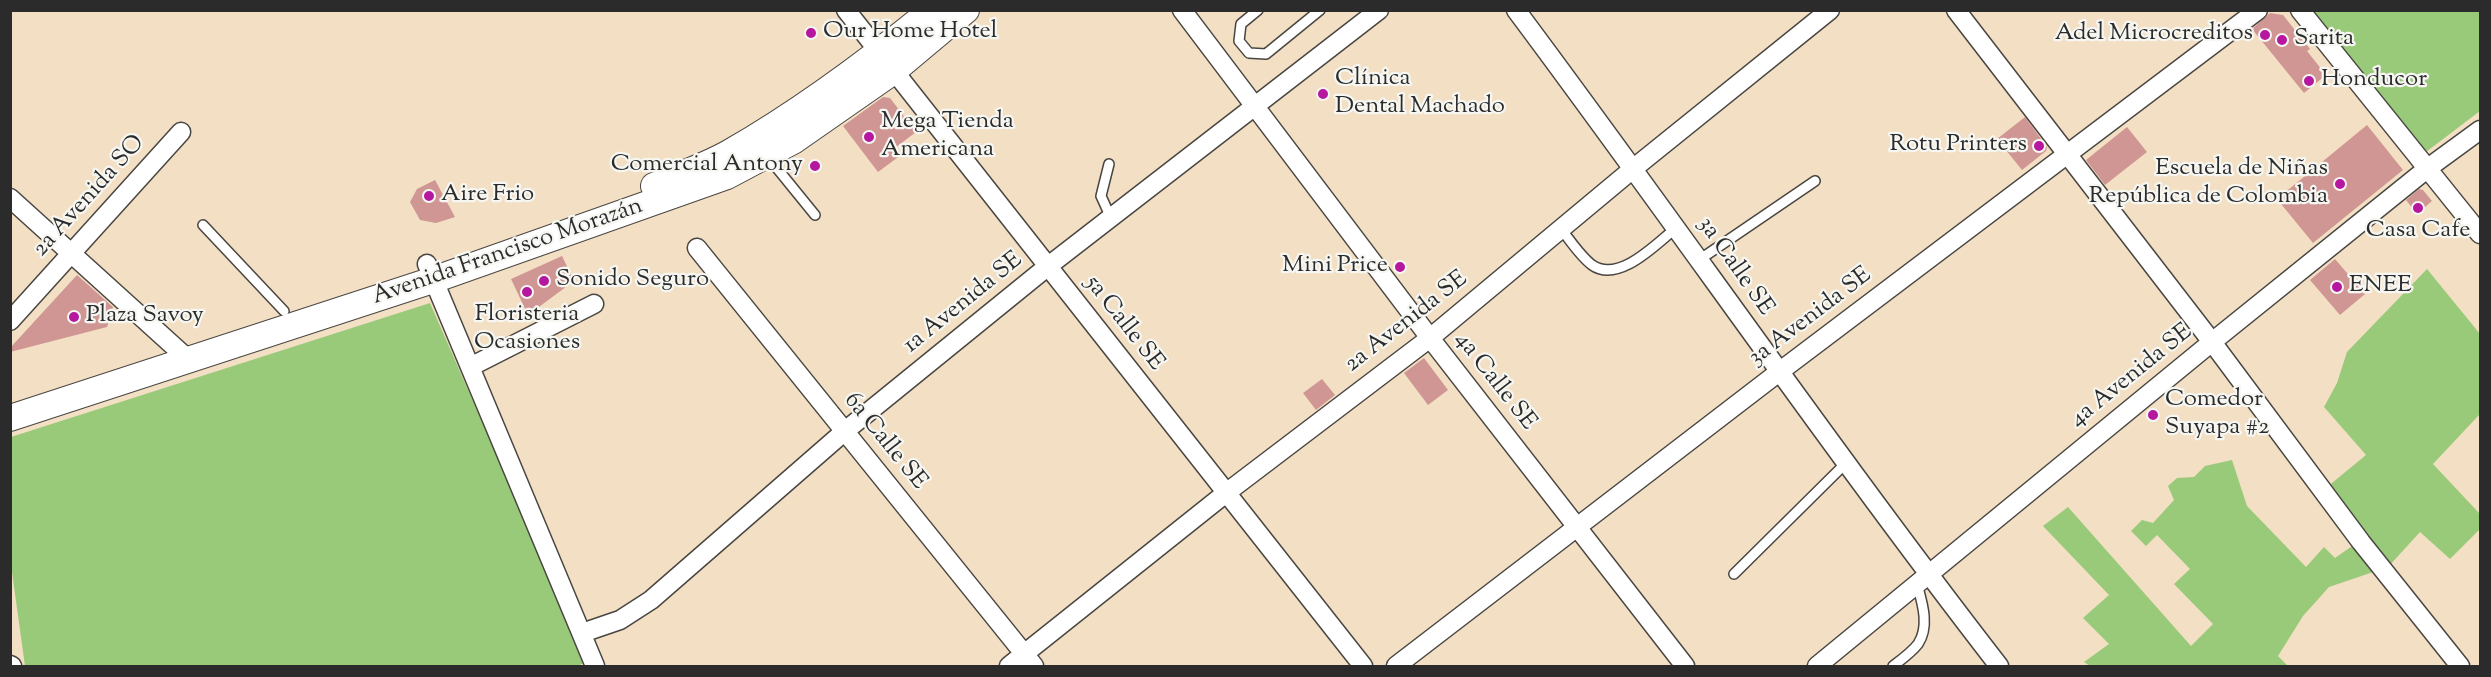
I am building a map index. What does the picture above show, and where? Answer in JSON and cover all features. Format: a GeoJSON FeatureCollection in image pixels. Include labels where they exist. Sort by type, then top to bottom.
{"type":"FeatureCollection","features":[{"type":"Feature","properties":{"kind":"main road","name":"Avenida Francisco Morazán"},"geometry":{"type":"LineString","coordinates":[[642,199],[727,154],[885,63],[966,10]]}},
{"type":"Feature","properties":{"kind":"main road","name":"Avenida Francisco Morazán"},"geometry":{"type":"LineString","coordinates":[[10,401],[182,353],[430,272],[642,199],[727,176],[767,156],[885,63],[927,12]]}},
{"type":"Feature","properties":{"kind":"main road","name":"Avenida Francisco Morazán"},"geometry":{"type":"LineString","coordinates":[[10,418],[182,353],[284,311],[430,272]]}},
{"type":"Feature","properties":{"kind":"street","name":"5a Calle SE"},"geometry":{"type":"LineString","coordinates":[[846,10],[885,63],[1363,666]]}},
{"type":"Feature","properties":{"kind":"street","name":"4a Calle SE"},"geometry":{"type":"LineString","coordinates":[[1182,10],[1430,338],[1685,666]]}},
{"type":"Feature","properties":{"kind":"street","name":"1a Avenida SE"},"geometry":{"type":"LineString","coordinates":[[582,633],[620,620],[651,600],[845,431],[1047,267],[1379,10]]}},
{"type":"Feature","properties":{"kind":"street","name":"3a Calle SE"},"geometry":{"type":"LineString","coordinates":[[1516,10],[1634,168],[1846,463],[1922,579],[1999,666]]}},
{"type":"Feature","properties":{"kind":"street","name":"2a Avenida SE"},"geometry":{"type":"LineString","coordinates":[[1009,666],[1029,660],[1226,493],[1430,338],[1634,168],[1830,10]]}},
{"type":"Feature","properties":{"kind":"street"},"geometry":{"type":"LineString","coordinates":[[1956,10],[2212,342],[2361,542],[2460,666]]}},
{"type":"Feature","properties":{"kind":"street","name":"3a Avenida SE"},"geometry":{"type":"LineString","coordinates":[[1396,666],[1779,372],[2258,10]]}},
{"type":"Feature","properties":{"kind":"street"},"geometry":{"type":"LineString","coordinates":[[2300,10],[2481,234]]}},
{"type":"Feature","properties":{"kind":"street","name":"4a Avenida SE"},"geometry":{"type":"LineString","coordinates":[[1817,666],[2212,342],[2428,168],[2481,130]]}},
{"type":"Feature","properties":{"kind":"street","name":"2a Avenida SO"},"geometry":{"type":"LineString","coordinates":[[10,321],[181,132]]}},
{"type":"Feature","properties":{"kind":"street"},"geometry":{"type":"LineString","coordinates":[[10,198],[182,353]]}},
{"type":"Feature","properties":{"kind":"street","name":"6a Calle SE"},"geometry":{"type":"LineString","coordinates":[[697,248],[1029,660]]}},
{"type":"Feature","properties":{"kind":"street"},"geometry":{"type":"LineString","coordinates":[[430,272],[595,666]]}},
{"type":"Feature","properties":{"kind":"street"},"geometry":{"type":"LineString","coordinates":[[470,367],[594,304]]}},
{"type":"Feature","properties":{"kind":"lane"},"geometry":{"type":"LineString","coordinates":[[1258,10],[1241,24],[1239,41],[1249,53],[1266,54],[1320,10]]}},
{"type":"Feature","properties":{"kind":"lane"},"geometry":{"type":"LineString","coordinates":[[767,156],[815,214]]}},
{"type":"Feature","properties":{"kind":"lane"},"geometry":{"type":"LineString","coordinates":[[1109,164],[1101,196],[1112,218]]}},
{"type":"Feature","properties":{"kind":"lane"},"geometry":{"type":"LineString","coordinates":[[1700,260],[1815,181]]}},
{"type":"Feature","properties":{"kind":"lane"},"geometry":{"type":"LineString","coordinates":[[203,225],[284,311]]}},
{"type":"Feature","properties":{"kind":"lane"},"geometry":{"type":"LineString","coordinates":[[1561,229],[1593,265],[1608,270],[1624,267],[1634,261],[1676,228]]}},
{"type":"Feature","properties":{"kind":"lane"},"geometry":{"type":"LineString","coordinates":[[1734,574],[1846,463]]}},
{"type":"Feature","properties":{"kind":"lane"},"geometry":{"type":"LineString","coordinates":[[1893,666],[1918,644],[1923,632],[1925,612],[1922,579]]}},
{"type":"Feature","properties":{"kind":"green space"},"geometry":{"type":"Polygon","coordinates":[[[2311,11],[2480,11],[2480,111],[2422,155],[2311,11]]]}},
{"type":"Feature","properties":{"kind":"green space"},"geometry":{"type":"Polygon","coordinates":[[[2427,269],[2480,334],[2480,414],[2433,464],[2480,514],[2480,529],[2450,559],[2420,532],[2388,567],[2329,587],[2303,616],[2278,656],[2288,666],[2090,666],[2084,662],[2109,644],[2083,618],[2109,595],[2043,526],[2068,507],[2191,646],[2213,624],[2174,584],[2190,569],[2157,535],[2146,546],[2131,531],[2142,520],[2153,523],[2174,500],[2168,486],[2177,478],[2194,477],[2205,466],[2232,460],[2247,506],[2306,567],[2324,547],[2335,558],[2358,542],[2325,492],[2332,483],[2366,455],[2324,407],[2337,383],[2347,352],[2427,269]]]}},
{"type":"Feature","properties":{"kind":"green space"},"geometry":{"type":"Polygon","coordinates":[[[430,303],[587,662],[577,666],[25,666],[11,565],[11,437],[430,303]]]}},
{"type":"Feature","properties":{"kind":"building"},"geometry":{"type":"Polygon","coordinates":[[[2270,13],[2283,15],[2310,49],[2307,51],[2326,75],[2304,93],[2252,29],[2270,13]]]}},
{"type":"Feature","properties":{"kind":"building"},"geometry":{"type":"Polygon","coordinates":[[[883,97],[890,98],[916,132],[895,148],[901,155],[878,172],[843,126],[883,97]]]}},
{"type":"Feature","properties":{"kind":"building"},"geometry":{"type":"Polygon","coordinates":[[[2025,117],[2047,147],[2046,151],[2022,170],[1997,139],[2025,117]]]}},
{"type":"Feature","properties":{"kind":"building","name":"Escuela de Niñas República de Colombia"},"geometry":{"type":"Polygon","coordinates":[[[2367,125],[2403,170],[2313,243],[2277,199],[2367,125]]]}},
{"type":"Feature","properties":{"kind":"building"},"geometry":{"type":"Polygon","coordinates":[[[2127,127],[2147,152],[2105,185],[2086,160],[2127,127]]]}},
{"type":"Feature","properties":{"kind":"building","name":"Aire Frio"},"geometry":{"type":"Polygon","coordinates":[[[435,180],[455,217],[436,223],[420,220],[410,202],[417,189],[435,180]]]}},
{"type":"Feature","properties":{"kind":"building","name":"Casa Cafe"},"geometry":{"type":"Polygon","coordinates":[[[2419,189],[2423,190],[2432,201],[2417,214],[2406,200],[2419,189]]]}},
{"type":"Feature","properties":{"kind":"building"},"geometry":{"type":"Polygon","coordinates":[[[562,256],[574,281],[528,315],[511,279],[562,256]]]}},
{"type":"Feature","properties":{"kind":"building","name":"ENEE"},"geometry":{"type":"Polygon","coordinates":[[[2335,259],[2365,294],[2340,315],[2310,280],[2335,259]]]}},
{"type":"Feature","properties":{"kind":"building","name":"Plaza Savoy"},"geometry":{"type":"Polygon","coordinates":[[[77,275],[113,307],[107,327],[10,352],[10,348],[77,275]]]}},
{"type":"Feature","properties":{"kind":"building"},"geometry":{"type":"Polygon","coordinates":[[[1424,358],[1448,390],[1428,405],[1404,373],[1424,358]]]}},
{"type":"Feature","properties":{"kind":"building"},"geometry":{"type":"Polygon","coordinates":[[[1322,379],[1335,395],[1316,410],[1303,393],[1322,379]]]}},
{"type":"Feature","properties":{"kind":"place","name":"Our Home Hotel"},"geometry":{"type":"Point","coordinates":[811,33]}},
{"type":"Feature","properties":{"kind":"place","name":"Adel Microcreditos"},"geometry":{"type":"Point","coordinates":[2265,35]}},
{"type":"Feature","properties":{"kind":"place","name":"Sarita"},"geometry":{"type":"Point","coordinates":[2282,40]}},
{"type":"Feature","properties":{"kind":"place","name":"Honducor"},"geometry":{"type":"Point","coordinates":[2309,81]}},
{"type":"Feature","properties":{"kind":"place","name":"Clínica Dental Machado"},"geometry":{"type":"Point","coordinates":[1323,94]}},
{"type":"Feature","properties":{"kind":"place","name":"Mega Tienda Americana"},"geometry":{"type":"Point","coordinates":[869,137]}},
{"type":"Feature","properties":{"kind":"place","name":"Rotu Printers"},"geometry":{"type":"Point","coordinates":[2039,146]}},
{"type":"Feature","properties":{"kind":"place","name":"Comercial Antony"},"geometry":{"type":"Point","coordinates":[815,166]}},
{"type":"Feature","properties":{"kind":"place","name":"Escuela de Niñas República de Colombia"},"geometry":{"type":"Point","coordinates":[2340,184]}},
{"type":"Feature","properties":{"kind":"place","name":"Aire Frio"},"geometry":{"type":"Point","coordinates":[429,196]}},
{"type":"Feature","properties":{"kind":"place","name":"Casa Cafe"},"geometry":{"type":"Point","coordinates":[2418,208]}},
{"type":"Feature","properties":{"kind":"place","name":"Mini Price"},"geometry":{"type":"Point","coordinates":[1400,267]}},
{"type":"Feature","properties":{"kind":"place","name":"Sonido Seguro"},"geometry":{"type":"Point","coordinates":[544,281]}},
{"type":"Feature","properties":{"kind":"place","name":"ENEE"},"geometry":{"type":"Point","coordinates":[2337,287]}},
{"type":"Feature","properties":{"kind":"place","name":"Floristeria Ocasiones"},"geometry":{"type":"Point","coordinates":[527,292]}},
{"type":"Feature","properties":{"kind":"place","name":"Plaza Savoy"},"geometry":{"type":"Point","coordinates":[74,317]}},
{"type":"Feature","properties":{"kind":"place","name":"Comedor Suyapa #2"},"geometry":{"type":"Point","coordinates":[2153,415]}}]}
